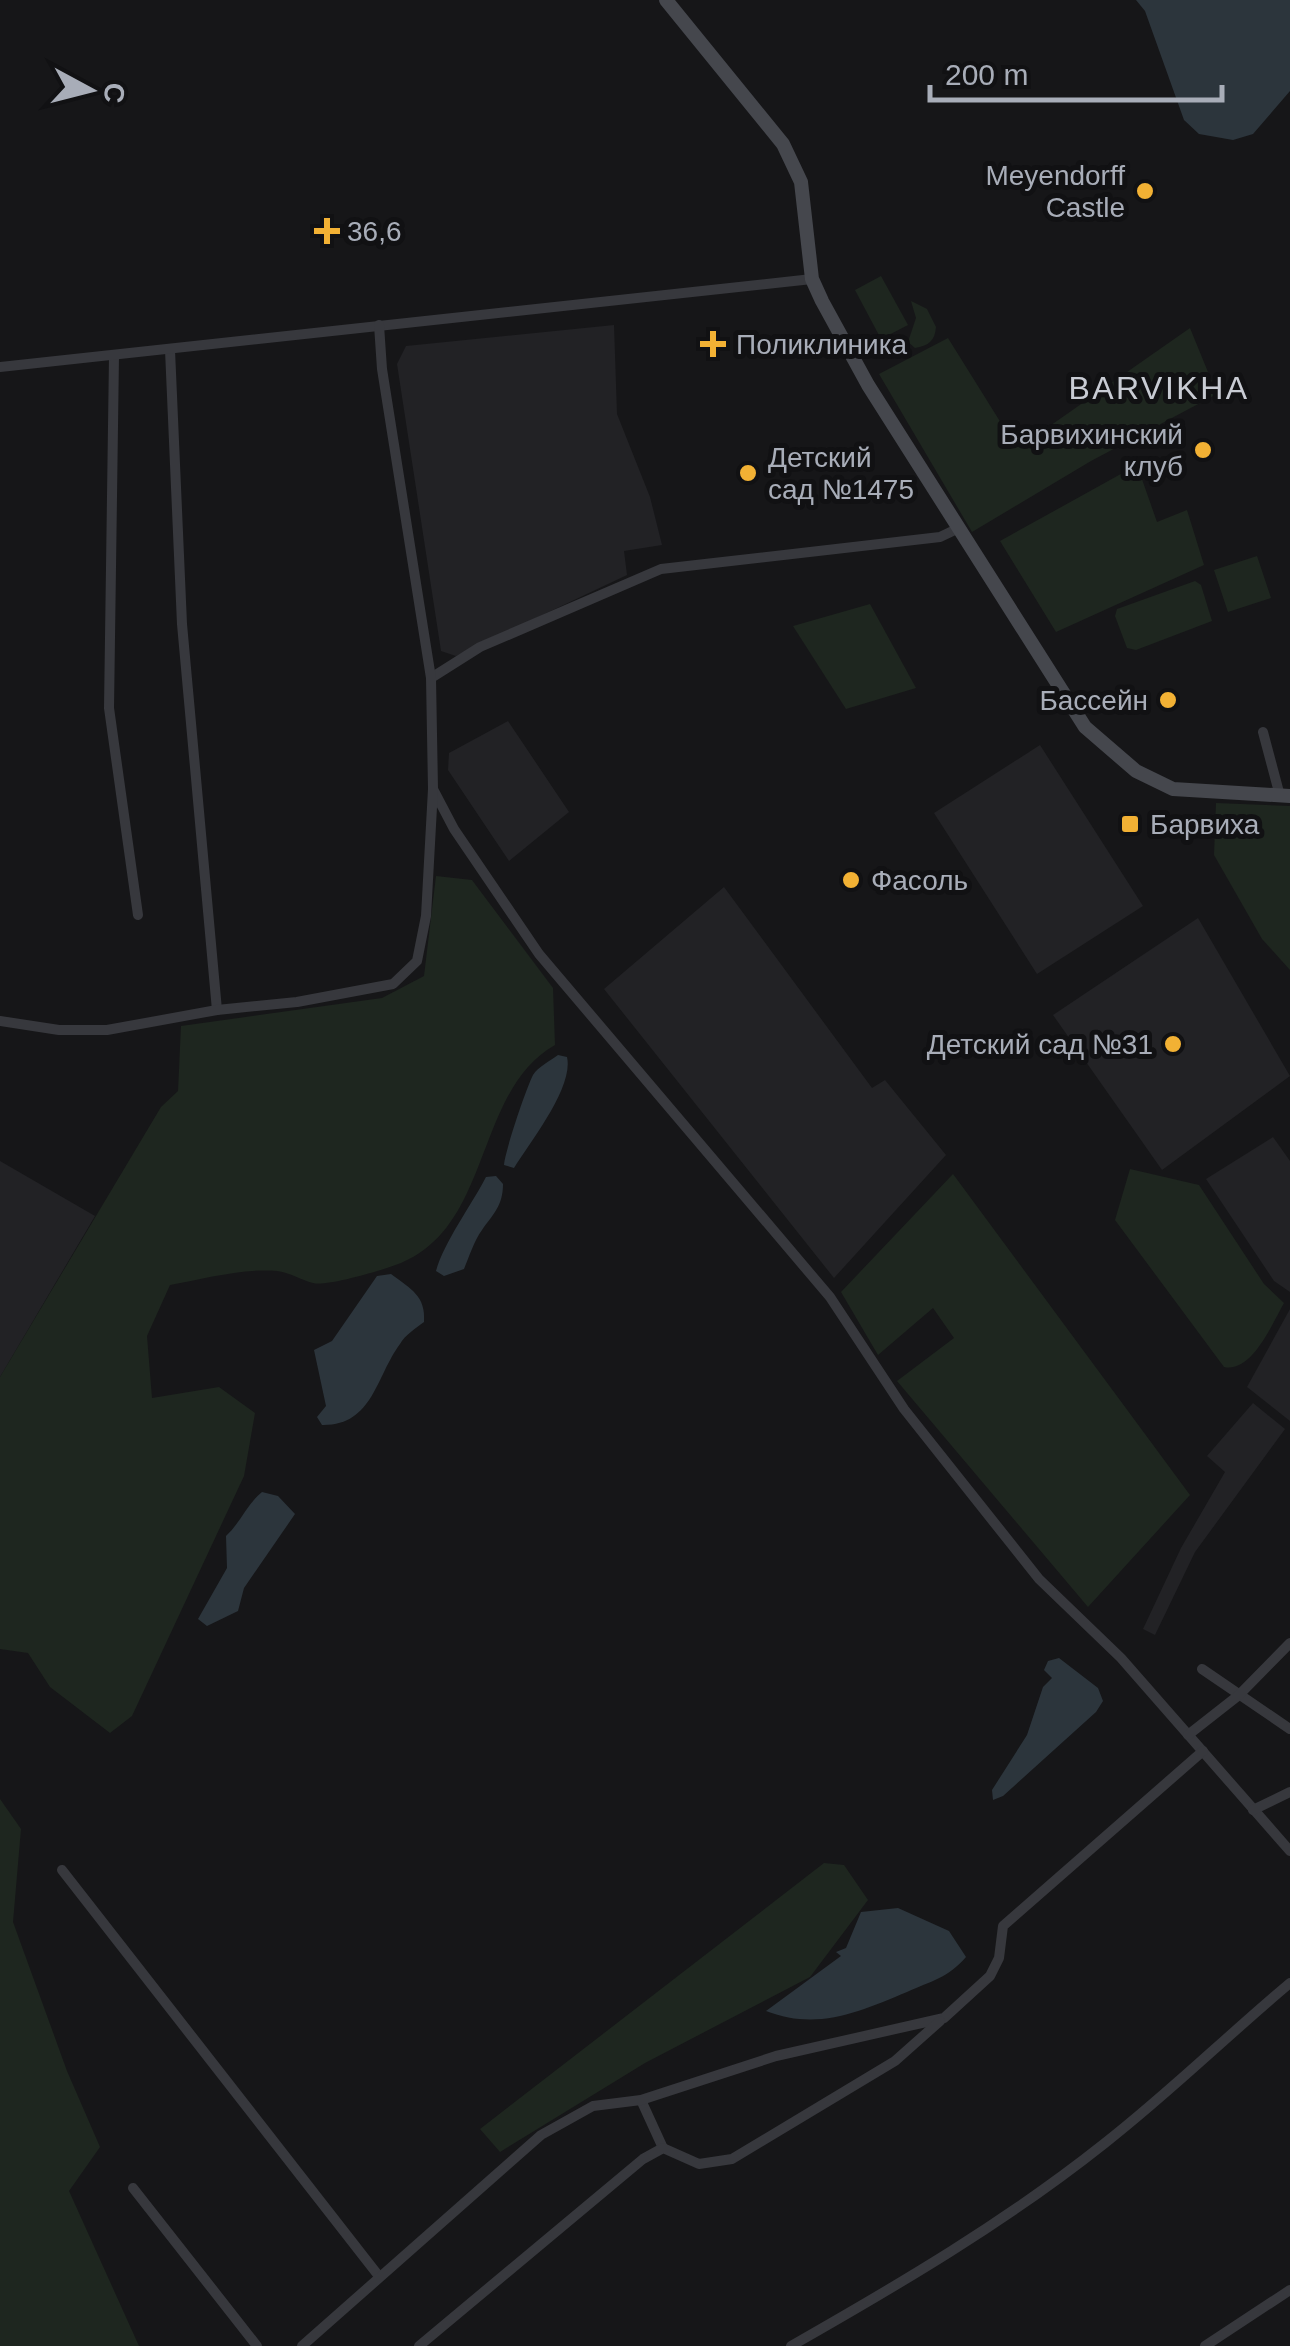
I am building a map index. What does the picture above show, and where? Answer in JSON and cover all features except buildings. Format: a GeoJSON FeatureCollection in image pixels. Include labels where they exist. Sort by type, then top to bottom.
{"type":"FeatureCollection","features":[{"type":"Feature","properties":{"kind":"main road"},"geometry":{"type":"LineString","coordinates":[[666,0],[784,144],[802,182],[812,279],[868,385],[1064,697],[1102,746],[1136,772],[1174,789],[1285,796]]}},
{"type":"Feature","properties":{"kind":"street"},"geometry":{"type":"LineString","coordinates":[[0,367],[812,279]]}},
{"type":"Feature","properties":{"kind":"street"},"geometry":{"type":"LineString","coordinates":[[0,1021],[96,1030],[367,992],[407,974],[418,960],[426,916],[433,789],[431,678],[382,369],[380,324]]}},
{"type":"Feature","properties":{"kind":"street"},"geometry":{"type":"LineString","coordinates":[[170,350],[182,624],[218,1010]]}},
{"type":"Feature","properties":{"kind":"street"},"geometry":{"type":"LineString","coordinates":[[114,356],[110,708],[138,915]]}},
{"type":"Feature","properties":{"kind":"street"},"geometry":{"type":"LineString","coordinates":[[431,678],[480,647],[661,569],[940,537],[958,528]]}},
{"type":"Feature","properties":{"kind":"street"},"geometry":{"type":"LineString","coordinates":[[1263,732],[1285,796]]}},
{"type":"Feature","properties":{"kind":"street"},"geometry":{"type":"LineString","coordinates":[[433,789],[454,830],[539,954],[830,1297],[904,1409],[1039,1579],[1120,1658],[1290,1851]]}},
{"type":"Feature","properties":{"kind":"street"},"geometry":{"type":"LineString","coordinates":[[1188,1735],[1239,1694],[1290,1643]]}},
{"type":"Feature","properties":{"kind":"street"},"geometry":{"type":"LineString","coordinates":[[1202,1669],[1290,1730]]}},
{"type":"Feature","properties":{"kind":"street"},"geometry":{"type":"LineString","coordinates":[[641,2100],[663,2148],[699,2164],[732,2158],[895,2061],[990,1976],[998,1958],[1002,1926],[1203,1751]]}},
{"type":"Feature","properties":{"kind":"street"},"geometry":{"type":"LineString","coordinates":[[1253,1810],[1290,1792]]}},
{"type":"Feature","properties":{"kind":"street"},"geometry":{"type":"LineString","coordinates":[[62,1870],[378,2275]]}},
{"type":"Feature","properties":{"kind":"street"},"geometry":{"type":"LineString","coordinates":[[791,2346],[944,2260],[1004,2218],[1107,2142],[1290,1983]]}},
{"type":"Feature","properties":{"kind":"street"},"geometry":{"type":"LineString","coordinates":[[302,2346],[378,2275],[542,2136],[593,2106],[641,2100],[776,2056],[944,2018]]}},
{"type":"Feature","properties":{"kind":"street"},"geometry":{"type":"LineString","coordinates":[[419,2346],[480,2291],[663,2148]]}},
{"type":"Feature","properties":{"kind":"street"},"geometry":{"type":"LineString","coordinates":[[133,2188],[257,2346]]}},
{"type":"Feature","properties":{"kind":"street"},"geometry":{"type":"LineString","coordinates":[[1205,2346],[1290,2290]]}},
{"type":"Feature","properties":{"kind":"shaded area"},"geometry":{"type":"Polygon","coordinates":[[[1136,0],[1290,0],[1290,91],[1253,134],[1233,140],[1199,134],[1184,120],[1145,11],[1136,0]]]}},
{"type":"Feature","properties":{"kind":"shaded area"},"geometry":{"type":"Polygon","coordinates":[[[881,276],[908,325],[881,339],[855,290],[881,276]]]}},
{"type":"Feature","properties":{"kind":"shaded area"},"geometry":{"type":"Polygon","coordinates":[[[911,301],[927,309],[936,327],[930,342],[915,348],[908,342],[916,318],[911,301]]]}},
{"type":"Feature","properties":{"kind":"shaded area"},"geometry":{"type":"Polygon","coordinates":[[[614,325],[617,414],[650,497],[662,545],[624,551],[627,575],[456,656],[441,651],[397,364],[406,346],[614,325]]]}},
{"type":"Feature","properties":{"kind":"shaded area"},"geometry":{"type":"Polygon","coordinates":[[[1190,328],[1217,394],[1091,461],[972,532],[879,374],[948,338],[1001,423],[1044,430],[1190,328]]]}},
{"type":"Feature","properties":{"kind":"shaded area"},"geometry":{"type":"Polygon","coordinates":[[[1137,465],[1157,522],[1187,510],[1204,565],[1056,632],[1000,541],[1137,465]]]}},
{"type":"Feature","properties":{"kind":"shaded area"},"geometry":{"type":"Polygon","coordinates":[[[1257,556],[1271,598],[1228,612],[1214,570],[1257,556]]]}},
{"type":"Feature","properties":{"kind":"shaded area"},"geometry":{"type":"Polygon","coordinates":[[[1195,581],[1201,585],[1212,621],[1136,650],[1127,648],[1115,616],[1117,609],[1195,581]]]}},
{"type":"Feature","properties":{"kind":"shaded area"},"geometry":{"type":"Polygon","coordinates":[[[870,604],[916,688],[846,709],[793,626],[870,604]]]}},
{"type":"Feature","properties":{"kind":"shaded area"},"geometry":{"type":"Polygon","coordinates":[[[508,721],[569,812],[509,861],[448,770],[449,753],[508,721]]]}},
{"type":"Feature","properties":{"kind":"shaded area"},"geometry":{"type":"Polygon","coordinates":[[[1040,745],[1143,906],[1037,974],[934,813],[1040,745]]]}},
{"type":"Feature","properties":{"kind":"shaded area"},"geometry":{"type":"Polygon","coordinates":[[[1216,803],[1290,806],[1290,970],[1262,939],[1214,855],[1216,803]]]}},
{"type":"Feature","properties":{"kind":"shaded area"},"geometry":{"type":"Polygon","coordinates":[[[436,876],[472,880],[553,988],[555,1045],[529,1066],[510,1093],[469,1189],[431,1245],[401,1263],[320,1284],[264,1270],[170,1285],[147,1336],[152,1398],[219,1387],[255,1413],[244,1476],[132,1716],[110,1733],[50,1687],[28,1653],[0,1649],[0,1377],[161,1107],[178,1091],[181,1026],[382,998],[424,976],[436,876]]]}},
{"type":"Feature","properties":{"kind":"shaded area"},"geometry":{"type":"Polygon","coordinates":[[[724,887],[872,1088],[885,1080],[946,1155],[834,1278],[604,989],[724,887]]]}},
{"type":"Feature","properties":{"kind":"shaded area","name":"Детский сад №31"},"geometry":{"type":"Polygon","coordinates":[[[1198,918],[1290,1076],[1162,1170],[1053,1015],[1198,918]]]}},
{"type":"Feature","properties":{"kind":"shaded area"},"geometry":{"type":"Polygon","coordinates":[[[558,1055],[567,1057],[567,1069],[558,1098],[514,1168],[504,1165],[533,1075],[558,1055]]]}},
{"type":"Feature","properties":{"kind":"shaded area"},"geometry":{"type":"Polygon","coordinates":[[[1273,1137],[1290,1161],[1290,1292],[1274,1281],[1206,1179],[1273,1137]]]}},
{"type":"Feature","properties":{"kind":"shaded area"},"geometry":{"type":"Polygon","coordinates":[[[0,1161],[95,1216],[0,1377],[0,1161]]]}},
{"type":"Feature","properties":{"kind":"shaded area"},"geometry":{"type":"Polygon","coordinates":[[[1130,1169],[1199,1185],[1264,1284],[1284,1303],[1260,1345],[1244,1362],[1224,1367],[1115,1220],[1130,1169]]]}},
{"type":"Feature","properties":{"kind":"shaded area"},"geometry":{"type":"Polygon","coordinates":[[[953,1174],[1190,1495],[1088,1607],[897,1381],[954,1338],[933,1308],[878,1355],[841,1292],[953,1174]]]}},
{"type":"Feature","properties":{"kind":"shaded area"},"geometry":{"type":"Polygon","coordinates":[[[496,1176],[503,1184],[497,1209],[477,1239],[464,1269],[444,1276],[436,1271],[445,1248],[486,1177],[496,1176]]]}},
{"type":"Feature","properties":{"kind":"shaded area"},"geometry":{"type":"Polygon","coordinates":[[[391,1274],[420,1299],[424,1322],[402,1341],[363,1408],[339,1423],[322,1425],[317,1417],[326,1406],[314,1350],[332,1341],[377,1276],[391,1274]]]}},
{"type":"Feature","properties":{"kind":"shaded area"},"geometry":{"type":"Polygon","coordinates":[[[1290,1309],[1290,1421],[1247,1387],[1290,1309]]]}},
{"type":"Feature","properties":{"kind":"shaded area"},"geometry":{"type":"Polygon","coordinates":[[[1253,1403],[1285,1429],[1195,1552],[1155,1635],[1143,1629],[1181,1548],[1225,1472],[1207,1456],[1253,1403]]]}},
{"type":"Feature","properties":{"kind":"shaded area"},"geometry":{"type":"Polygon","coordinates":[[[262,1492],[278,1496],[295,1514],[244,1588],[238,1611],[207,1626],[198,1619],[227,1568],[226,1536],[262,1492]]]}},
{"type":"Feature","properties":{"kind":"shaded area"},"geometry":{"type":"Polygon","coordinates":[[[1059,1658],[1098,1688],[1103,1701],[1096,1712],[1003,1796],[993,1800],[992,1790],[1027,1735],[1043,1687],[1052,1678],[1044,1670],[1048,1661],[1059,1658]]]}},
{"type":"Feature","properties":{"kind":"shaded area"},"geometry":{"type":"Polygon","coordinates":[[[0,1799],[21,1829],[13,1922],[67,2071],[100,2147],[69,2191],[139,2346],[0,2346],[0,1799]]]}},
{"type":"Feature","properties":{"kind":"shaded area"},"geometry":{"type":"Polygon","coordinates":[[[824,1863],[844,1865],[868,1900],[810,1977],[645,2063],[500,2152],[480,2129],[824,1863]]]}},
{"type":"Feature","properties":{"kind":"shaded area"},"geometry":{"type":"Polygon","coordinates":[[[898,1908],[949,1931],[966,1957],[939,1978],[855,2012],[803,2019],[766,2011],[841,1956],[836,1952],[846,1948],[861,1912],[898,1908]]]}},
{"type":"Feature","properties":{"kind":"place","name":"Meyendorff Castle"},"geometry":{"type":"Point","coordinates":[1145,191]}},
{"type":"Feature","properties":{"kind":"place","name":"36,6"},"geometry":{"type":"Point","coordinates":[327,231]}},
{"type":"Feature","properties":{"kind":"place","name":"Поликлиника"},"geometry":{"type":"Point","coordinates":[713,344]}},
{"type":"Feature","properties":{"kind":"place","name":"Барвихинский клуб"},"geometry":{"type":"Point","coordinates":[1203,450]}},
{"type":"Feature","properties":{"kind":"place","name":"Детский сад №1475"},"geometry":{"type":"Point","coordinates":[748,473]}},
{"type":"Feature","properties":{"kind":"place","name":"Бассейн"},"geometry":{"type":"Point","coordinates":[1168,700]}},
{"type":"Feature","properties":{"kind":"place","name":"Барвиха"},"geometry":{"type":"Point","coordinates":[1130,824]}},
{"type":"Feature","properties":{"kind":"place","name":"Фасоль"},"geometry":{"type":"Point","coordinates":[851,880]}},
{"type":"Feature","properties":{"kind":"place","name":"Детский сад №31"},"geometry":{"type":"Point","coordinates":[1173,1044]}},
{"type":"Feature","properties":{"kind":"district","name":"BARVIKHA"},"geometry":{"type":"Point","coordinates":[1159,388]}}]}
